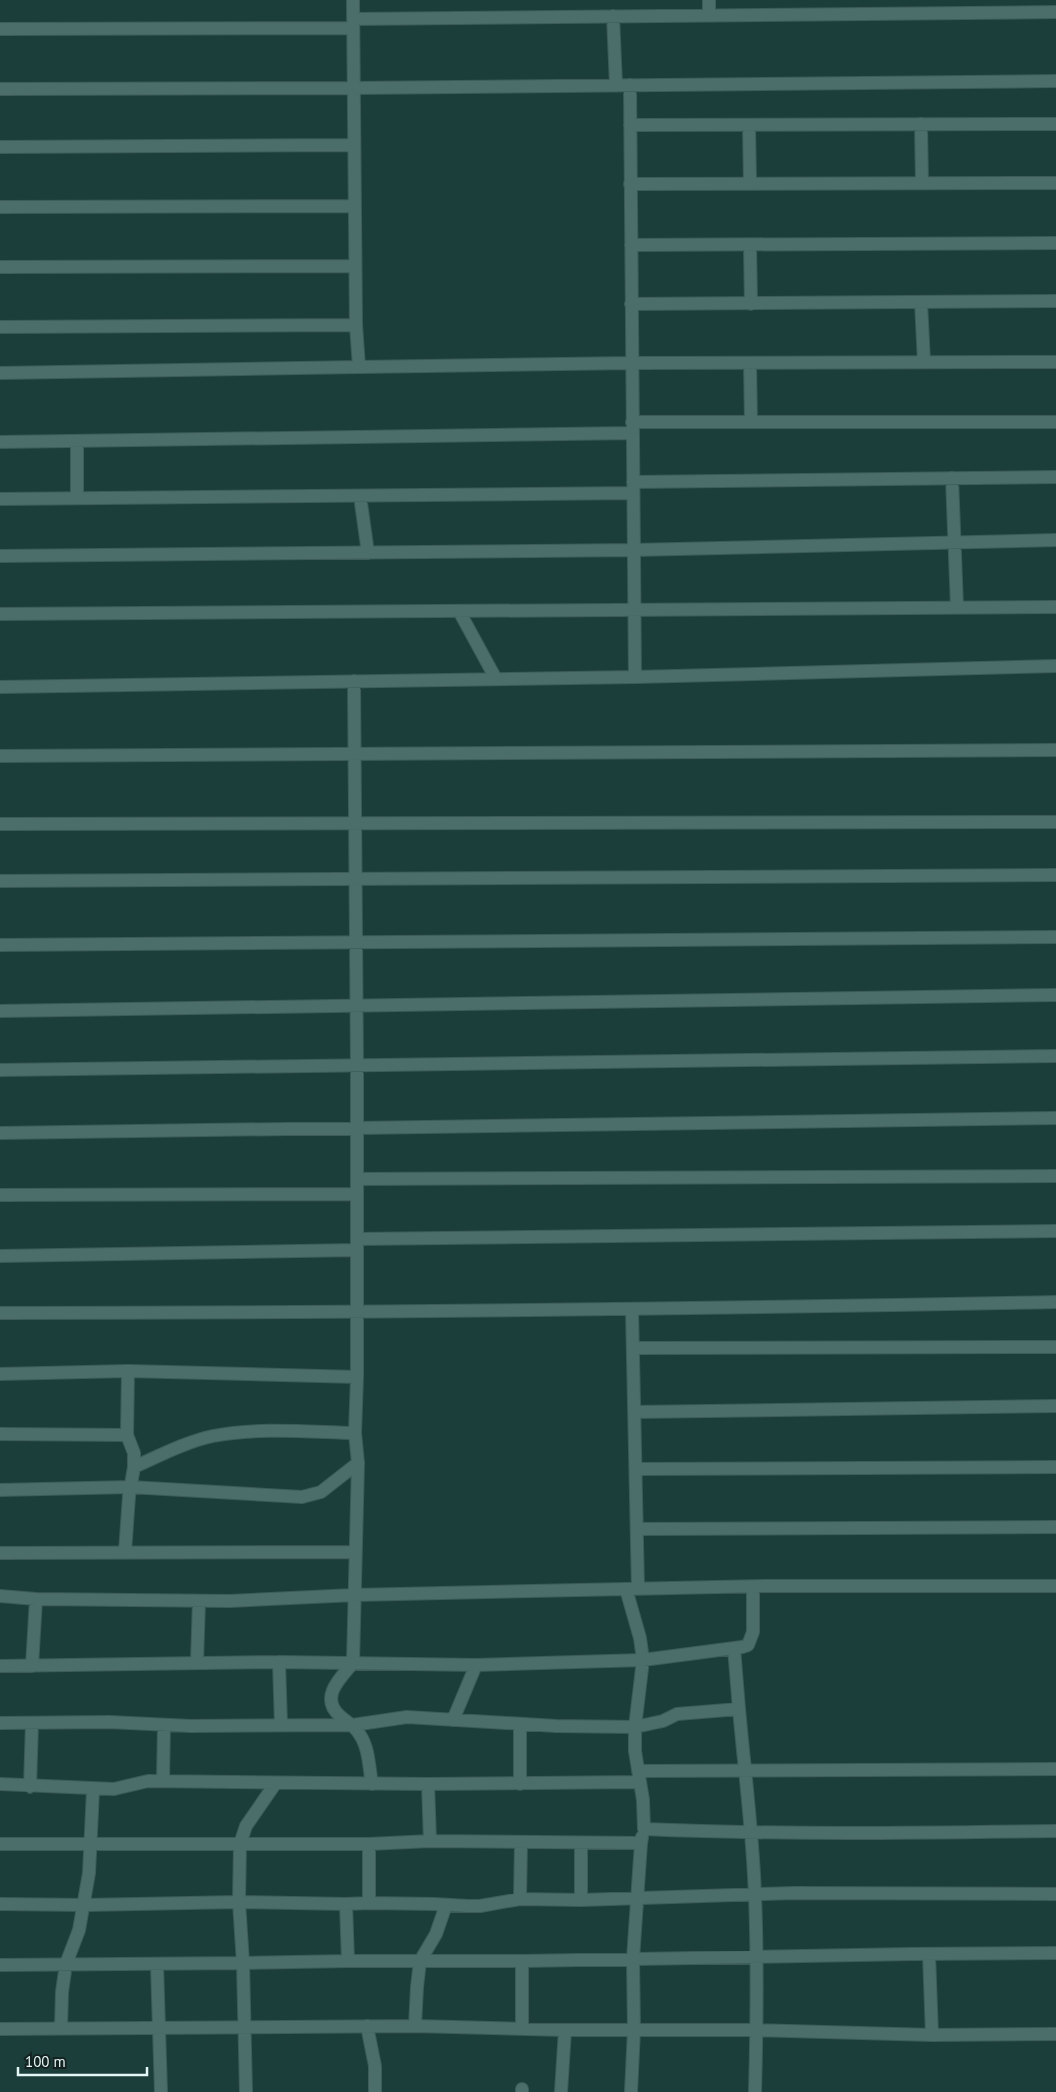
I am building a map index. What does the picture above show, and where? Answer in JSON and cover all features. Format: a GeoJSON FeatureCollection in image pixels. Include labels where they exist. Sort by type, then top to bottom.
{"type":"FeatureCollection","features":[{"type":"Feature","properties":{"kind":"street"},"geometry":{"type":"LineString","coordinates":[[353,0],[355,266],[359,367]]}},
{"type":"Feature","properties":{"kind":"street"},"geometry":{"type":"LineString","coordinates":[[709,0],[709,15]]}},
{"type":"Feature","properties":{"kind":"street"},"geometry":{"type":"LineString","coordinates":[[0,29],[613,16],[1056,12]]}},
{"type":"Feature","properties":{"kind":"street"},"geometry":{"type":"LineString","coordinates":[[613,16],[616,85]]}},
{"type":"Feature","properties":{"kind":"street"},"geometry":{"type":"LineString","coordinates":[[0,88],[353,88],[1056,81]]}},
{"type":"Feature","properties":{"kind":"street"},"geometry":{"type":"LineString","coordinates":[[630,85],[635,676]]}},
{"type":"Feature","properties":{"kind":"street"},"geometry":{"type":"LineString","coordinates":[[922,124],[922,183]]}},
{"type":"Feature","properties":{"kind":"street"},"geometry":{"type":"LineString","coordinates":[[630,125],[1056,124]]}},
{"type":"Feature","properties":{"kind":"street"},"geometry":{"type":"LineString","coordinates":[[749,125],[750,183]]}},
{"type":"Feature","properties":{"kind":"street"},"geometry":{"type":"LineString","coordinates":[[0,147],[354,145]]}},
{"type":"Feature","properties":{"kind":"street"},"geometry":{"type":"LineString","coordinates":[[630,184],[1056,183]]}},
{"type":"Feature","properties":{"kind":"street"},"geometry":{"type":"LineString","coordinates":[[0,207],[355,206]]}},
{"type":"Feature","properties":{"kind":"street"},"geometry":{"type":"LineString","coordinates":[[631,245],[1056,243]]}},
{"type":"Feature","properties":{"kind":"street"},"geometry":{"type":"LineString","coordinates":[[750,245],[751,304]]}},
{"type":"Feature","properties":{"kind":"street"},"geometry":{"type":"LineString","coordinates":[[0,267],[355,266]]}},
{"type":"Feature","properties":{"kind":"street"},"geometry":{"type":"LineString","coordinates":[[632,304],[1056,301]]}},
{"type":"Feature","properties":{"kind":"street"},"geometry":{"type":"LineString","coordinates":[[921,302],[924,362]]}},
{"type":"Feature","properties":{"kind":"street"},"geometry":{"type":"LineString","coordinates":[[0,327],[356,325]]}},
{"type":"Feature","properties":{"kind":"street"},"geometry":{"type":"LineString","coordinates":[[0,373],[632,363],[1056,362]]}},
{"type":"Feature","properties":{"kind":"street"},"geometry":{"type":"LineString","coordinates":[[750,363],[751,422]]}},
{"type":"Feature","properties":{"kind":"street"},"geometry":{"type":"LineString","coordinates":[[0,442],[632,427],[751,422],[1056,422]]}},
{"type":"Feature","properties":{"kind":"street"},"geometry":{"type":"LineString","coordinates":[[77,441],[77,498]]}},
{"type":"Feature","properties":{"kind":"street"},"geometry":{"type":"LineString","coordinates":[[0,499],[360,496],[952,478],[1056,477]]}},
{"type":"Feature","properties":{"kind":"street"},"geometry":{"type":"LineString","coordinates":[[952,478],[957,607]]}},
{"type":"Feature","properties":{"kind":"street"},"geometry":{"type":"LineString","coordinates":[[360,496],[368,553]]}},
{"type":"Feature","properties":{"kind":"street"},"geometry":{"type":"LineString","coordinates":[[0,556],[634,550],[1056,540]]}},
{"type":"Feature","properties":{"kind":"street"},"geometry":{"type":"LineString","coordinates":[[0,614],[1056,607]]}},
{"type":"Feature","properties":{"kind":"street"},"geometry":{"type":"LineString","coordinates":[[459,611],[496,679]]}},
{"type":"Feature","properties":{"kind":"street"},"geometry":{"type":"LineString","coordinates":[[0,686],[496,679],[1056,666]]}},
{"type":"Feature","properties":{"kind":"street"},"geometry":{"type":"LineString","coordinates":[[354,681],[357,1066],[357,1377],[355,1433],[358,1463],[352,1663],[332,1689],[332,1699],[336,1712],[354,1725],[364,1742],[372,1784]]}},
{"type":"Feature","properties":{"kind":"street"},"geometry":{"type":"LineString","coordinates":[[0,756],[1056,750]]}},
{"type":"Feature","properties":{"kind":"street"},"geometry":{"type":"LineString","coordinates":[[0,824],[1056,822]]}},
{"type":"Feature","properties":{"kind":"street"},"geometry":{"type":"LineString","coordinates":[[0,881],[1056,875]]}},
{"type":"Feature","properties":{"kind":"street"},"geometry":{"type":"LineString","coordinates":[[0,945],[1056,936]]}},
{"type":"Feature","properties":{"kind":"street"},"geometry":{"type":"LineString","coordinates":[[0,1011],[1056,995]]}},
{"type":"Feature","properties":{"kind":"street"},"geometry":{"type":"LineString","coordinates":[[0,1070],[1056,1056]]}},
{"type":"Feature","properties":{"kind":"street"},"geometry":{"type":"LineString","coordinates":[[0,1133],[1056,1118]]}},
{"type":"Feature","properties":{"kind":"street"},"geometry":{"type":"LineString","coordinates":[[357,1179],[1056,1176]]}},
{"type":"Feature","properties":{"kind":"street"},"geometry":{"type":"LineString","coordinates":[[0,1195],[357,1194]]}},
{"type":"Feature","properties":{"kind":"street"},"geometry":{"type":"LineString","coordinates":[[0,1256],[357,1245],[1056,1231]]}},
{"type":"Feature","properties":{"kind":"street"},"geometry":{"type":"LineString","coordinates":[[0,1314],[632,1310],[1056,1302]]}},
{"type":"Feature","properties":{"kind":"street"},"geometry":{"type":"LineString","coordinates":[[631,2092],[634,2030],[633,1959],[636,1899],[644,1829],[643,1800],[638,1777],[635,1727],[643,1660],[632,1589],[637,1529],[632,1310]]}},
{"type":"Feature","properties":{"kind":"street"},"geometry":{"type":"LineString","coordinates":[[633,1348],[1056,1347]]}},
{"type":"Feature","properties":{"kind":"street"},"geometry":{"type":"LineString","coordinates":[[0,1374],[128,1370],[357,1377]]}},
{"type":"Feature","properties":{"kind":"street"},"geometry":{"type":"LineString","coordinates":[[125,1552],[130,1487],[134,1467],[134,1453],[127,1435],[128,1370]]}},
{"type":"Feature","properties":{"kind":"street"},"geometry":{"type":"LineString","coordinates":[[634,1412],[1056,1406]]}},
{"type":"Feature","properties":{"kind":"street"},"geometry":{"type":"LineString","coordinates":[[134,1467],[184,1445],[213,1436],[254,1432],[355,1433]]}},
{"type":"Feature","properties":{"kind":"street"},"geometry":{"type":"LineString","coordinates":[[0,1434],[127,1435]]}},
{"type":"Feature","properties":{"kind":"street"},"geometry":{"type":"LineString","coordinates":[[0,1490],[130,1487],[277,1496],[312,1496],[321,1492],[358,1463]]}},
{"type":"Feature","properties":{"kind":"street"},"geometry":{"type":"LineString","coordinates":[[636,1468],[1056,1467]]}},
{"type":"Feature","properties":{"kind":"street"},"geometry":{"type":"LineString","coordinates":[[637,1529],[1056,1527]]}},
{"type":"Feature","properties":{"kind":"street"},"geometry":{"type":"LineString","coordinates":[[0,1553],[354,1552]]}},
{"type":"Feature","properties":{"kind":"street"},"geometry":{"type":"LineString","coordinates":[[0,1596],[199,1600],[753,1587],[1056,1586]]}},
{"type":"Feature","properties":{"kind":"street"},"geometry":{"type":"LineString","coordinates":[[0,1666],[197,1662],[476,1665],[643,1660],[748,1645],[754,1632],[753,1587]]}},
{"type":"Feature","properties":{"kind":"street"},"geometry":{"type":"LineString","coordinates":[[32,1666],[36,1598]]}},
{"type":"Feature","properties":{"kind":"street"},"geometry":{"type":"LineString","coordinates":[[197,1662],[199,1600]]}},
{"type":"Feature","properties":{"kind":"street"},"geometry":{"type":"LineString","coordinates":[[734,1648],[755,1894],[757,2030],[755,2092]]}},
{"type":"Feature","properties":{"kind":"street"},"geometry":{"type":"LineString","coordinates":[[279,1662],[281,1725]]}},
{"type":"Feature","properties":{"kind":"street"},"geometry":{"type":"LineString","coordinates":[[453,1720],[476,1665]]}},
{"type":"Feature","properties":{"kind":"street"},"geometry":{"type":"LineString","coordinates":[[0,1723],[108,1722],[164,1725],[354,1725],[396,1717],[520,1724],[635,1727],[663,1721],[677,1714],[739,1709]]}},
{"type":"Feature","properties":{"kind":"street"},"geometry":{"type":"LineString","coordinates":[[30,1787],[32,1723]]}},
{"type":"Feature","properties":{"kind":"street"},"geometry":{"type":"LineString","coordinates":[[520,1724],[520,1784]]}},
{"type":"Feature","properties":{"kind":"street"},"geometry":{"type":"LineString","coordinates":[[163,1781],[164,1725]]}},
{"type":"Feature","properties":{"kind":"street"},"geometry":{"type":"LineString","coordinates":[[0,1784],[92,1790],[114,1789],[141,1782],[163,1781],[275,1784],[520,1784],[744,1770],[1056,1769]]}},
{"type":"Feature","properties":{"kind":"street"},"geometry":{"type":"LineString","coordinates":[[246,2092],[243,1963],[239,1902],[240,1844],[246,1826],[275,1784]]}},
{"type":"Feature","properties":{"kind":"street"},"geometry":{"type":"LineString","coordinates":[[428,1784],[430,1841]]}},
{"type":"Feature","properties":{"kind":"street"},"geometry":{"type":"LineString","coordinates":[[60,2028],[66,1964],[78,1935],[85,1906],[89,1874],[92,1790]]}},
{"type":"Feature","properties":{"kind":"street"},"geometry":{"type":"LineString","coordinates":[[644,1829],[750,1833],[1056,1831]]}},
{"type":"Feature","properties":{"kind":"street"},"geometry":{"type":"LineString","coordinates":[[0,1844],[369,1844],[430,1841],[641,1843]]}},
{"type":"Feature","properties":{"kind":"street"},"geometry":{"type":"LineString","coordinates":[[520,1899],[521,1842]]}},
{"type":"Feature","properties":{"kind":"street"},"geometry":{"type":"LineString","coordinates":[[581,1843],[581,1900]]}},
{"type":"Feature","properties":{"kind":"street"},"geometry":{"type":"LineString","coordinates":[[369,1844],[370,1903]]}},
{"type":"Feature","properties":{"kind":"street"},"geometry":{"type":"LineString","coordinates":[[0,1904],[85,1906],[239,1902],[480,1906],[520,1899],[636,1899],[755,1894],[1056,1894]]}},
{"type":"Feature","properties":{"kind":"street"},"geometry":{"type":"LineString","coordinates":[[346,1904],[348,1962]]}},
{"type":"Feature","properties":{"kind":"street"},"geometry":{"type":"LineString","coordinates":[[415,2026],[420,1961],[436,1934],[446,1905]]}},
{"type":"Feature","properties":{"kind":"street"},"geometry":{"type":"LineString","coordinates":[[0,1965],[522,1961],[1056,1953]]}},
{"type":"Feature","properties":{"kind":"street"},"geometry":{"type":"LineString","coordinates":[[929,1954],[932,2035]]}},
{"type":"Feature","properties":{"kind":"street"},"geometry":{"type":"LineString","coordinates":[[522,1961],[522,2028]]}},
{"type":"Feature","properties":{"kind":"street"},"geometry":{"type":"LineString","coordinates":[[157,1965],[160,2027],[160,2092]]}},
{"type":"Feature","properties":{"kind":"street"},"geometry":{"type":"LineString","coordinates":[[367,2026],[374,2066],[375,2092]]}},
{"type":"Feature","properties":{"kind":"street"},"geometry":{"type":"LineString","coordinates":[[0,2029],[415,2026],[565,2030],[757,2030],[932,2035],[1056,2034]]}},
{"type":"Feature","properties":{"kind":"street"},"geometry":{"type":"LineString","coordinates":[[561,2092],[565,2030]]}}]}
